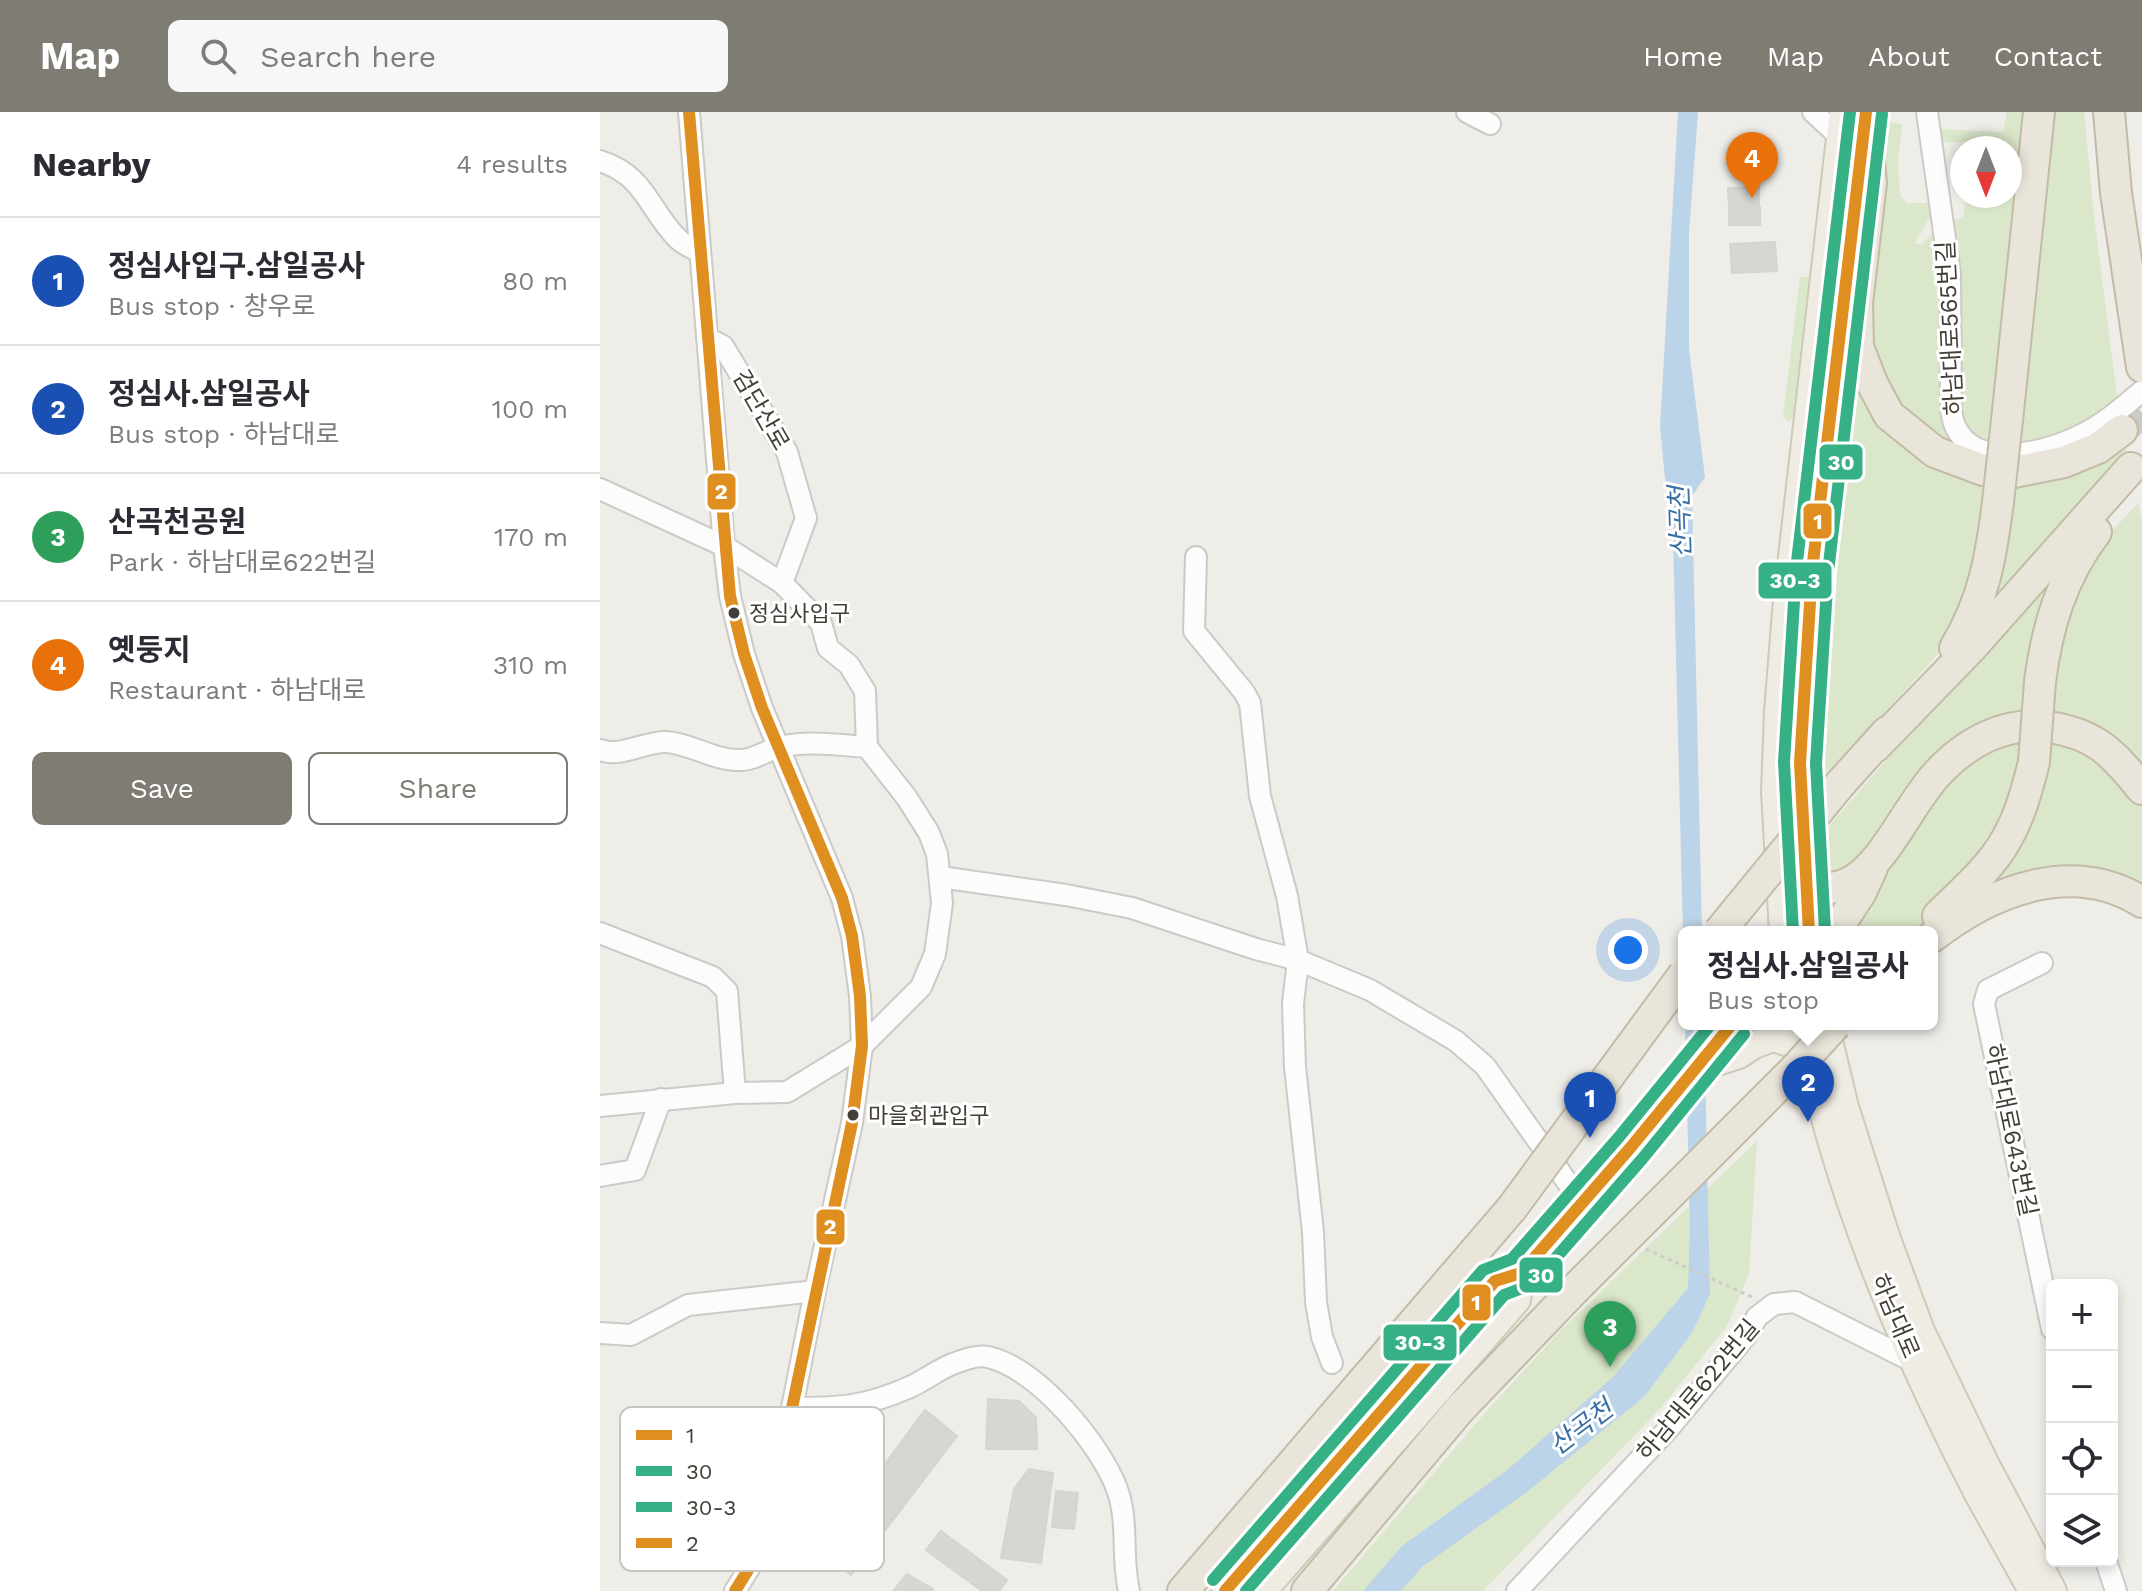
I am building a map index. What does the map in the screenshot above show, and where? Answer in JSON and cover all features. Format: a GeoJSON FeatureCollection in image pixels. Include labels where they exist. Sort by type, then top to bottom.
{"type":"FeatureCollection","features":[{"type":"Feature","properties":{"kind":"highway"},"geometry":{"type":"LineString","coordinates":[[1875,747],[1952,653],[1979,601],[1988,572],[2039,112]]}},
{"type":"Feature","properties":{"kind":"highway"},"geometry":{"type":"LineString","coordinates":[[2109,112],[2116,193],[2142,367]]}},
{"type":"Feature","properties":{"kind":"highway"},"geometry":{"type":"LineString","coordinates":[[1854,120],[1871,183],[1857,303],[1858,347],[1889,415],[1935,452],[1983,470],[2014,472],[2064,462],[2098,448],[2122,430]]}},
{"type":"Feature","properties":{"kind":"highway"},"geometry":{"type":"LineString","coordinates":[[1724,926],[1841,783],[2133,477],[2087,543],[2065,582],[2050,630],[2040,682],[2034,762],[2024,803],[2005,843],[1990,863],[1929,926]]}},
{"type":"Feature","properties":{"kind":"highway"},"geometry":{"type":"LineString","coordinates":[[1839,926],[1861,892],[1874,864],[1937,774],[1968,746],[2002,729],[2031,725],[2098,741],[2142,789]]}},
{"type":"Feature","properties":{"kind":"highway"},"geometry":{"type":"LineString","coordinates":[[1779,863],[1804,883],[1831,890],[1855,880],[1874,864]]}},
{"type":"Feature","properties":{"kind":"highway"},"geometry":{"type":"LineString","coordinates":[[1938,933],[1975,907],[2001,894],[2029,886],[2057,882],[2086,883],[2112,888],[2142,902]]}},
{"type":"Feature","properties":{"kind":"highway"},"geometry":{"type":"LineString","coordinates":[[1183,1591],[1512,1208],[1678,982]]}},
{"type":"Feature","properties":{"kind":"highway"},"geometry":{"type":"LineString","coordinates":[[1307,1591],[1459,1410],[1831,1030]]}},
{"type":"Feature","properties":{"kind":"main road"},"geometry":{"type":"LineString","coordinates":[[1783,926],[1775,792],[1782,656],[1854,120]]}},
{"type":"Feature","properties":{"kind":"main road"},"geometry":{"type":"LineString","coordinates":[[1808,926],[1800,763],[1812,571],[1854,120]]}},
{"type":"Feature","properties":{"kind":"main road"},"geometry":{"type":"LineString","coordinates":[[1225,1591],[1495,1281],[1521,1273],[1727,1030]]}},
{"type":"Feature","properties":{"kind":"main road","name":"하남대로"},"geometry":{"type":"LineString","coordinates":[[1804,1030],[1832,1144],[1869,1256],[1976,1491],[2032,1591]]}},
{"type":"Feature","properties":{"kind":"main road","name":"하남대로"},"geometry":{"type":"LineString","coordinates":[[1826,1030],[1845,1107],[1887,1239],[1921,1331],[1985,1463],[2053,1591]]}},
{"type":"Feature","properties":{"kind":"main road"},"geometry":{"type":"LineString","coordinates":[[1696,1070],[1739,1055],[1768,1039],[1788,1042],[1801,1051],[1812,1069]]}},
{"type":"Feature","properties":{"kind":"main road"},"geometry":{"type":"LineString","coordinates":[[1263,1591],[1517,1300],[1521,1273]]}},
{"type":"Feature","properties":{"kind":"street"},"geometry":{"type":"LineString","coordinates":[[689,112],[730,596],[744,654],[842,898],[852,936],[858,981],[862,1046],[852,1123],[792,1407]]}},
{"type":"Feature","properties":{"kind":"street"},"geometry":{"type":"LineString","coordinates":[[1467,112],[1490,124]]}},
{"type":"Feature","properties":{"kind":"street"},"geometry":{"type":"LineString","coordinates":[[1813,112],[1854,120]]}},
{"type":"Feature","properties":{"kind":"street","name":"하남대로565번길"},"geometry":{"type":"LineString","coordinates":[[1927,112],[1950,274],[1951,410],[1956,429],[1968,442],[1986,453],[2021,455],[2082,435],[2107,420],[2142,391]]}},
{"type":"Feature","properties":{"kind":"street"},"geometry":{"type":"LineString","coordinates":[[600,161],[620,167],[631,176],[679,241],[700,252]]}},
{"type":"Feature","properties":{"kind":"street","name":"검단산로"},"geometry":{"type":"LineString","coordinates":[[707,338],[723,346],[787,452],[806,518],[782,583]]}},
{"type":"Feature","properties":{"kind":"street"},"geometry":{"type":"LineString","coordinates":[[600,489],[724,546],[782,583],[821,623],[828,648],[849,665],[865,691],[867,747],[907,798],[929,833],[937,854],[942,903],[935,954],[921,987],[862,1046],[787,1092],[735,1093],[600,1106]]}},
{"type":"Feature","properties":{"kind":"street"},"geometry":{"type":"LineString","coordinates":[[1196,557],[1194,631],[1250,703],[1260,796],[1287,896],[1298,960],[1293,1004],[1295,1067],[1311,1205],[1316,1302],[1322,1337],[1332,1363]]}},
{"type":"Feature","properties":{"kind":"street"},"geometry":{"type":"LineString","coordinates":[[600,750],[610,753],[669,742],[706,755],[740,761],[779,747],[811,744],[867,747]]}},
{"type":"Feature","properties":{"kind":"street"},"geometry":{"type":"LineString","coordinates":[[940,877],[1132,908],[1298,960],[1370,990],[1456,1041],[1485,1066],[1582,1203]]}},
{"type":"Feature","properties":{"kind":"street"},"geometry":{"type":"LineString","coordinates":[[600,933],[713,977],[727,991],[735,1093]]}},
{"type":"Feature","properties":{"kind":"street","name":"하남대로643번길"},"geometry":{"type":"LineString","coordinates":[[2042,963],[1988,990],[1984,1004],[2046,1300]]}},
{"type":"Feature","properties":{"kind":"street"},"geometry":{"type":"LineString","coordinates":[[600,1176],[635,1170],[661,1099]]}},
{"type":"Feature","properties":{"kind":"street"},"geometry":{"type":"LineString","coordinates":[[600,1333],[631,1335],[688,1305],[815,1291]]}},
{"type":"Feature","properties":{"kind":"street","name":"하남대로622번길"},"geometry":{"type":"LineString","coordinates":[[1517,1591],[1669,1428],[1745,1337],[1757,1317],[1774,1304],[1795,1302],[1916,1363]]}},
{"type":"Feature","properties":{"kind":"street"},"geometry":{"type":"LineString","coordinates":[[853,1407],[913,1387],[957,1362],[986,1356],[1026,1376],[1066,1412],[1101,1458],[1117,1489],[1124,1514],[1129,1591]]}},
{"type":"Feature","properties":{"kind":"street"},"geometry":{"type":"LineString","coordinates":[[2108,1567],[2116,1591]]}},
{"type":"Feature","properties":{"kind":"street"},"geometry":{"type":"LineString","coordinates":[[735,1591],[747,1571]]}},
{"type":"Feature","properties":{"kind":"path"},"geometry":{"type":"LineString","coordinates":[[1641,1247],[1749,1295]]}},
{"type":"Feature","properties":{"kind":"green space"},"geometry":{"type":"Polygon","coordinates":[[[1883,112],[1891,112],[1891,123],[1902,124],[1898,162],[1900,196],[1907,203],[1933,203],[1931,216],[1915,241],[1922,244],[1937,229],[1959,446],[1908,424],[1868,349],[1883,112]]]}},
{"type":"Feature","properties":{"kind":"green space"},"geometry":{"type":"Polygon","coordinates":[[[2007,112],[2030,112],[2022,185],[2022,136],[1950,136],[1950,142],[1938,142],[1937,129],[2003,132],[2007,112]]]}},
{"type":"Feature","properties":{"kind":"green space"},"geometry":{"type":"Polygon","coordinates":[[[2050,112],[2084,112],[2118,404],[2068,430],[2014,447],[2050,112]]]}},
{"type":"Feature","properties":{"kind":"green space"},"geometry":{"type":"Polygon","coordinates":[[[1964,208],[2019,208],[1993,450],[1986,448],[1960,420],[1950,218],[1957,220],[1963,217],[1964,208]]]}},
{"type":"Feature","properties":{"kind":"green space"},"geometry":{"type":"Polygon","coordinates":[[[1800,277],[1812,277],[1794,418],[1788,421],[1783,416],[1800,277]]]}},
{"type":"Feature","properties":{"kind":"green space"},"geometry":{"type":"Polygon","coordinates":[[[1850,364],[1857,379],[1989,482],[1981,554],[1944,647],[1832,772],[1827,769],[1827,777],[1820,785],[1818,752],[1812,739],[1850,364]]]}},
{"type":"Feature","properties":{"kind":"green space"},"geometry":{"type":"Polygon","coordinates":[[[2126,447],[2127,455],[1985,617],[2010,483],[2070,473],[2126,447]]]}},
{"type":"Feature","properties":{"kind":"green space"},"geometry":{"type":"Polygon","coordinates":[[[2138,503],[2142,521],[2142,768],[2088,724],[2048,710],[2059,624],[2098,546],[2138,503]]]}},
{"type":"Feature","properties":{"kind":"green space"},"geometry":{"type":"Polygon","coordinates":[[[2059,563],[2028,714],[1883,831],[1854,865],[1830,874],[1819,870],[1821,835],[2059,563]]]}},
{"type":"Feature","properties":{"kind":"green space"},"geometry":{"type":"Polygon","coordinates":[[[2046,738],[2089,751],[2142,801],[2142,887],[1984,888],[2046,738]]]}},
{"type":"Feature","properties":{"kind":"green space"},"geometry":{"type":"Polygon","coordinates":[[[2024,742],[2007,816],[1951,896],[1921,926],[1849,926],[1935,800],[1966,768],[2002,747],[2024,742]]]}},
{"type":"Feature","properties":{"kind":"green space"},"geometry":{"type":"Polygon","coordinates":[[[1757,1141],[1749,1274],[1727,1326],[1660,1409],[1483,1591],[1333,1591],[1484,1414],[1565,1326],[1757,1141]]]}},
{"type":"Feature","properties":{"kind":"water","name":"산곡천"},"geometry":{"type":"Polygon","coordinates":[[[1678,112],[1698,112],[1689,232],[1689,349],[1705,477],[1692,496],[1702,926],[1683,926],[1672,497],[1665,479],[1660,427],[1678,112]]]}},
{"type":"Feature","properties":{"kind":"water","name":"산곡천"},"geometry":{"type":"Polygon","coordinates":[[[1685,1030],[1704,1030],[1710,1294],[1692,1333],[1644,1397],[1528,1491],[1422,1567],[1401,1591],[1363,1591],[1402,1546],[1506,1471],[1613,1377],[1688,1288],[1690,1225],[1685,1030]]]}},
{"type":"Feature","properties":{"kind":"building"},"geometry":{"type":"Polygon","coordinates":[[[1759,187],[1759,205],[1729,206],[1728,188],[1759,187]]]}},
{"type":"Feature","properties":{"kind":"building"},"geometry":{"type":"Polygon","coordinates":[[[1729,207],[1760,207],[1760,225],[1729,225],[1729,207]]]}},
{"type":"Feature","properties":{"kind":"building"},"geometry":{"type":"Polygon","coordinates":[[[1775,242],[1777,271],[1732,273],[1730,244],[1775,242]]]}},
{"type":"Feature","properties":{"kind":"building"},"geometry":{"type":"Polygon","coordinates":[[[988,1399],[1019,1401],[1036,1418],[1037,1449],[986,1449],[988,1399]]]}},
{"type":"Feature","properties":{"kind":"building"},"geometry":{"type":"Polygon","coordinates":[[[925,1410],[957,1436],[884,1532],[884,1465],[925,1410]]]}},
{"type":"Feature","properties":{"kind":"building"},"geometry":{"type":"Polygon","coordinates":[[[1029,1469],[1053,1473],[1041,1563],[1001,1558],[1014,1489],[1029,1469]]]}},
{"type":"Feature","properties":{"kind":"building"},"geometry":{"type":"Polygon","coordinates":[[[1056,1491],[1078,1493],[1074,1529],[1052,1527],[1056,1491]]]}},
{"type":"Feature","properties":{"kind":"building"},"geometry":{"type":"Polygon","coordinates":[[[941,1531],[1007,1580],[999,1591],[982,1591],[926,1550],[941,1531]]]}},
{"type":"Feature","properties":{"kind":"building"},"geometry":{"type":"Polygon","coordinates":[[[907,1574],[933,1589],[893,1591],[907,1574]]]}},
{"type":"Feature","properties":{"kind":"tunnel"},"geometry":{"type":"LineString","coordinates":[[2122,430],[2142,413]]}},
{"type":"Feature","properties":{"kind":"transit line","name":"2"},"geometry":{"type":"LineString","coordinates":[[689,112],[730,596],[744,654],[762,708],[842,898],[852,936],[860,996],[862,1046],[852,1123],[792,1407]]}},
{"type":"Feature","properties":{"kind":"transit line","name":"30-3"},"geometry":{"type":"LineString","coordinates":[[1793,926],[1784,762],[1796,570],[1850,112]]}},
{"type":"Feature","properties":{"kind":"transit line","name":"1"},"geometry":{"type":"LineString","coordinates":[[1809,926],[1800,763],[1812,571],[1866,112]]}},
{"type":"Feature","properties":{"kind":"transit line","name":"30"},"geometry":{"type":"LineString","coordinates":[[1825,926],[1816,763],[1828,572],[1882,114]]}},
{"type":"Feature","properties":{"kind":"transit line","name":"30-3"},"geometry":{"type":"LineString","coordinates":[[1213,1580],[1483,1270],[1512,1259],[1619,1137],[1706,1030]]}},
{"type":"Feature","properties":{"kind":"transit line","name":"1"},"geometry":{"type":"LineString","coordinates":[[1225,1591],[1495,1281],[1521,1273],[1631,1147],[1727,1030]]}},
{"type":"Feature","properties":{"kind":"transit line","name":"30"},"geometry":{"type":"LineString","coordinates":[[1246,1591],[1504,1295],[1533,1284],[1643,1158],[1744,1034]]}},
{"type":"Feature","properties":{"kind":"transit line","name":"2"},"geometry":{"type":"LineString","coordinates":[[735,1591],[747,1571]]}},
{"type":"Feature","properties":{"kind":"place","name":"옛둥지"},"geometry":{"type":"Point","coordinates":[1752,198]}},
{"type":"Feature","properties":{"kind":"place","name":"정심사입구"},"geometry":{"type":"Point","coordinates":[734,613]}},
{"type":"Feature","properties":{"kind":"place","name":"마을회관입구"},"geometry":{"type":"Point","coordinates":[853,1115]}},
{"type":"Feature","properties":{"kind":"place","name":"정심사.삼일공사"},"geometry":{"type":"Point","coordinates":[1808,1122]}},
{"type":"Feature","properties":{"kind":"place","name":"정심사입구.삼일공사"},"geometry":{"type":"Point","coordinates":[1590,1138]}},
{"type":"Feature","properties":{"kind":"place","name":"산곡천공원"},"geometry":{"type":"Point","coordinates":[1610,1367]}}]}
